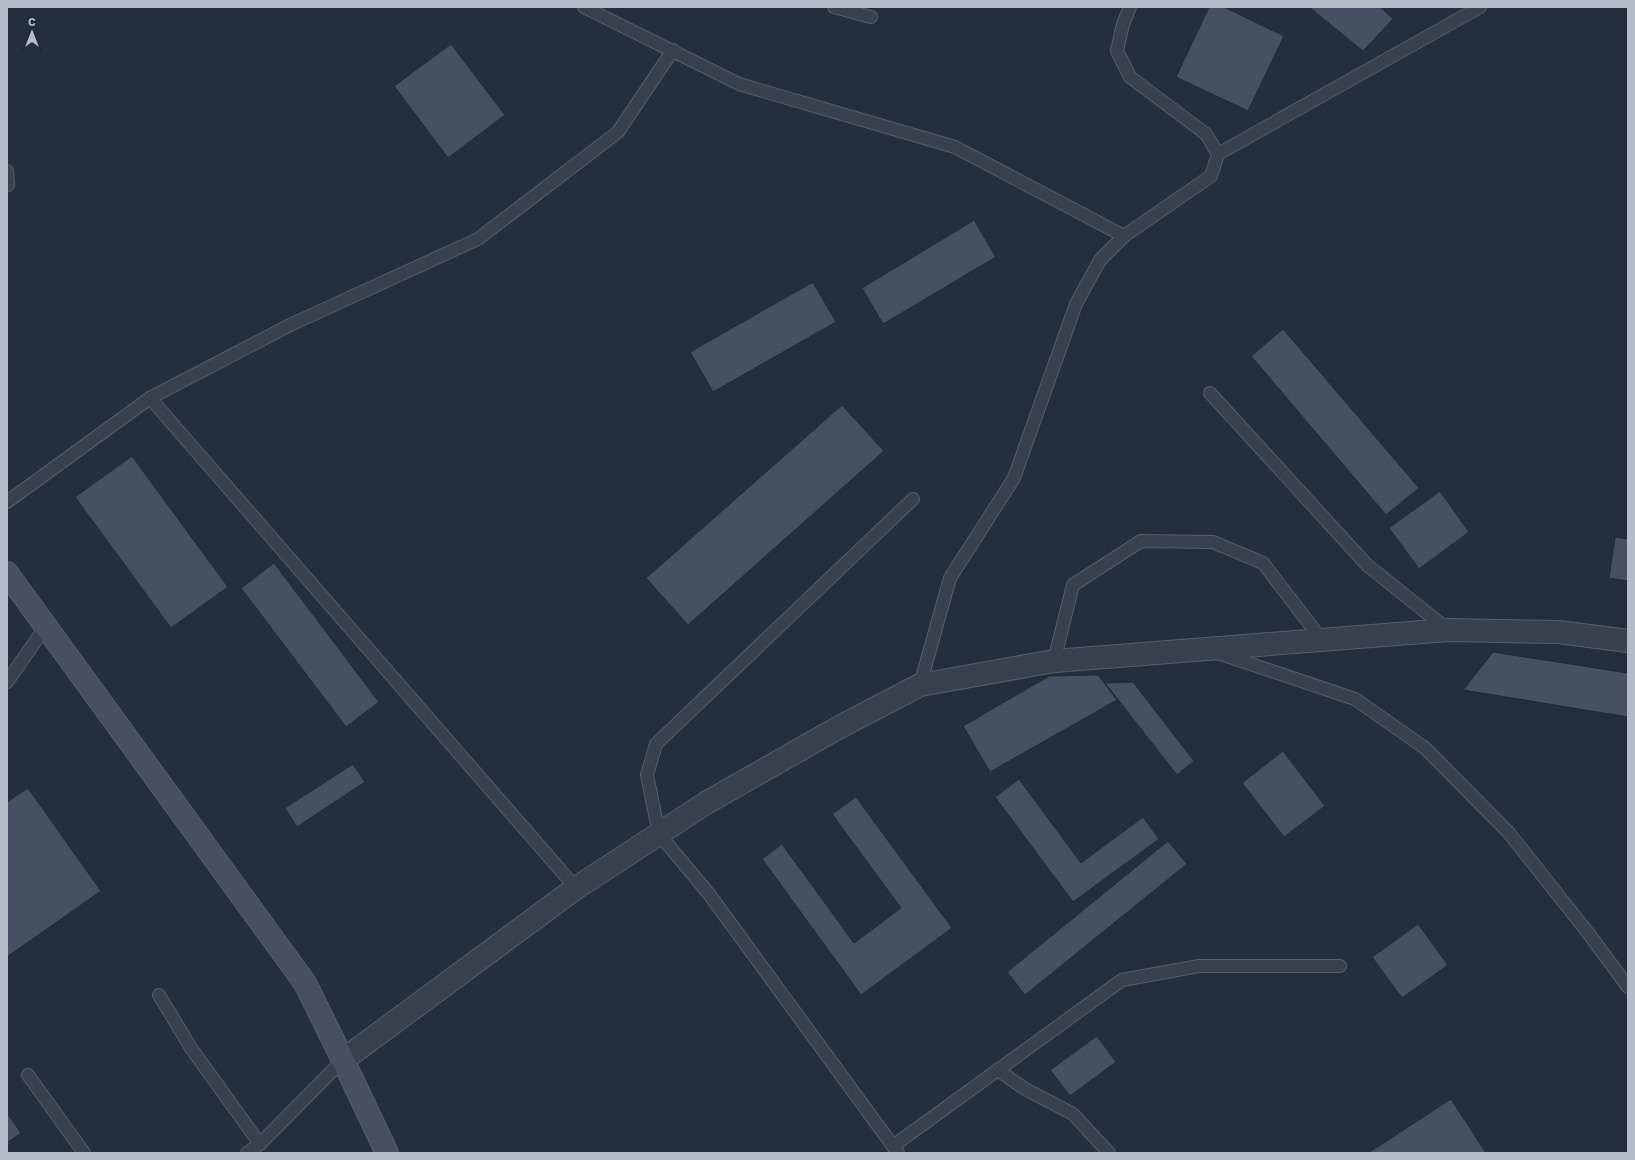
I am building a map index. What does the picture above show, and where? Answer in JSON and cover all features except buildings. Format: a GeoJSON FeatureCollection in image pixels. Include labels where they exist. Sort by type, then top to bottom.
{"type":"FeatureCollection","features":[{"type":"Feature","properties":{"kind":"street"},"geometry":{"type":"LineString","coordinates":[[7,573],[305,983],[386,1153]]}},
{"type":"Feature","properties":{"kind":"street"},"geometry":{"type":"LineString","coordinates":[[343,1060],[576,888],[706,803],[836,729],[920,685],[1054,661],[1448,630],[1558,632],[1628,641]]}},
{"type":"Feature","properties":{"kind":"lane"},"geometry":{"type":"LineString","coordinates":[[584,7],[739,84],[955,147],[1124,236]]}},
{"type":"Feature","properties":{"kind":"lane"},"geometry":{"type":"LineString","coordinates":[[834,7],[871,17]]}},
{"type":"Feature","properties":{"kind":"lane"},"geometry":{"type":"LineString","coordinates":[[1130,7],[1123,24],[1117,51],[1130,77],[1206,134],[1218,154]]}},
{"type":"Feature","properties":{"kind":"lane"},"geometry":{"type":"LineString","coordinates":[[920,685],[950,578],[1014,478],[1076,304],[1100,260],[1124,236],[1211,176],[1218,154],[1480,7]]}},
{"type":"Feature","properties":{"kind":"lane"},"geometry":{"type":"LineString","coordinates":[[7,502],[150,398],[290,324],[478,239],[618,132],[673,50]]}},
{"type":"Feature","properties":{"kind":"lane"},"geometry":{"type":"LineString","coordinates":[[7,171],[8,185]]}},
{"type":"Feature","properties":{"kind":"lane"},"geometry":{"type":"LineString","coordinates":[[1210,393],[1367,565],[1448,630]]}},
{"type":"Feature","properties":{"kind":"lane"},"geometry":{"type":"LineString","coordinates":[[150,398],[576,888]]}},
{"type":"Feature","properties":{"kind":"lane"},"geometry":{"type":"LineString","coordinates":[[912,499],[656,744],[647,775],[659,834],[709,894],[896,1150],[998,1070],[1122,980],[1199,966],[1340,966]]}},
{"type":"Feature","properties":{"kind":"lane"},"geometry":{"type":"LineString","coordinates":[[1054,661],[1073,586],[1141,541],[1213,542],[1263,563],[1322,640]]}},
{"type":"Feature","properties":{"kind":"lane"},"geometry":{"type":"LineString","coordinates":[[7,682],[46,626]]}},
{"type":"Feature","properties":{"kind":"lane"},"geometry":{"type":"LineString","coordinates":[[1207,650],[1355,699],[1425,748],[1509,833],[1589,934],[1628,987]]}},
{"type":"Feature","properties":{"kind":"lane"},"geometry":{"type":"LineString","coordinates":[[159,995],[191,1048],[260,1144]]}},
{"type":"Feature","properties":{"kind":"lane"},"geometry":{"type":"LineString","coordinates":[[247,1153],[260,1144],[343,1060]]}},
{"type":"Feature","properties":{"kind":"lane"},"geometry":{"type":"LineString","coordinates":[[998,1070],[1025,1089],[1073,1114],[1109,1153]]}},
{"type":"Feature","properties":{"kind":"lane"},"geometry":{"type":"LineString","coordinates":[[28,1075],[84,1153]]}}]}
